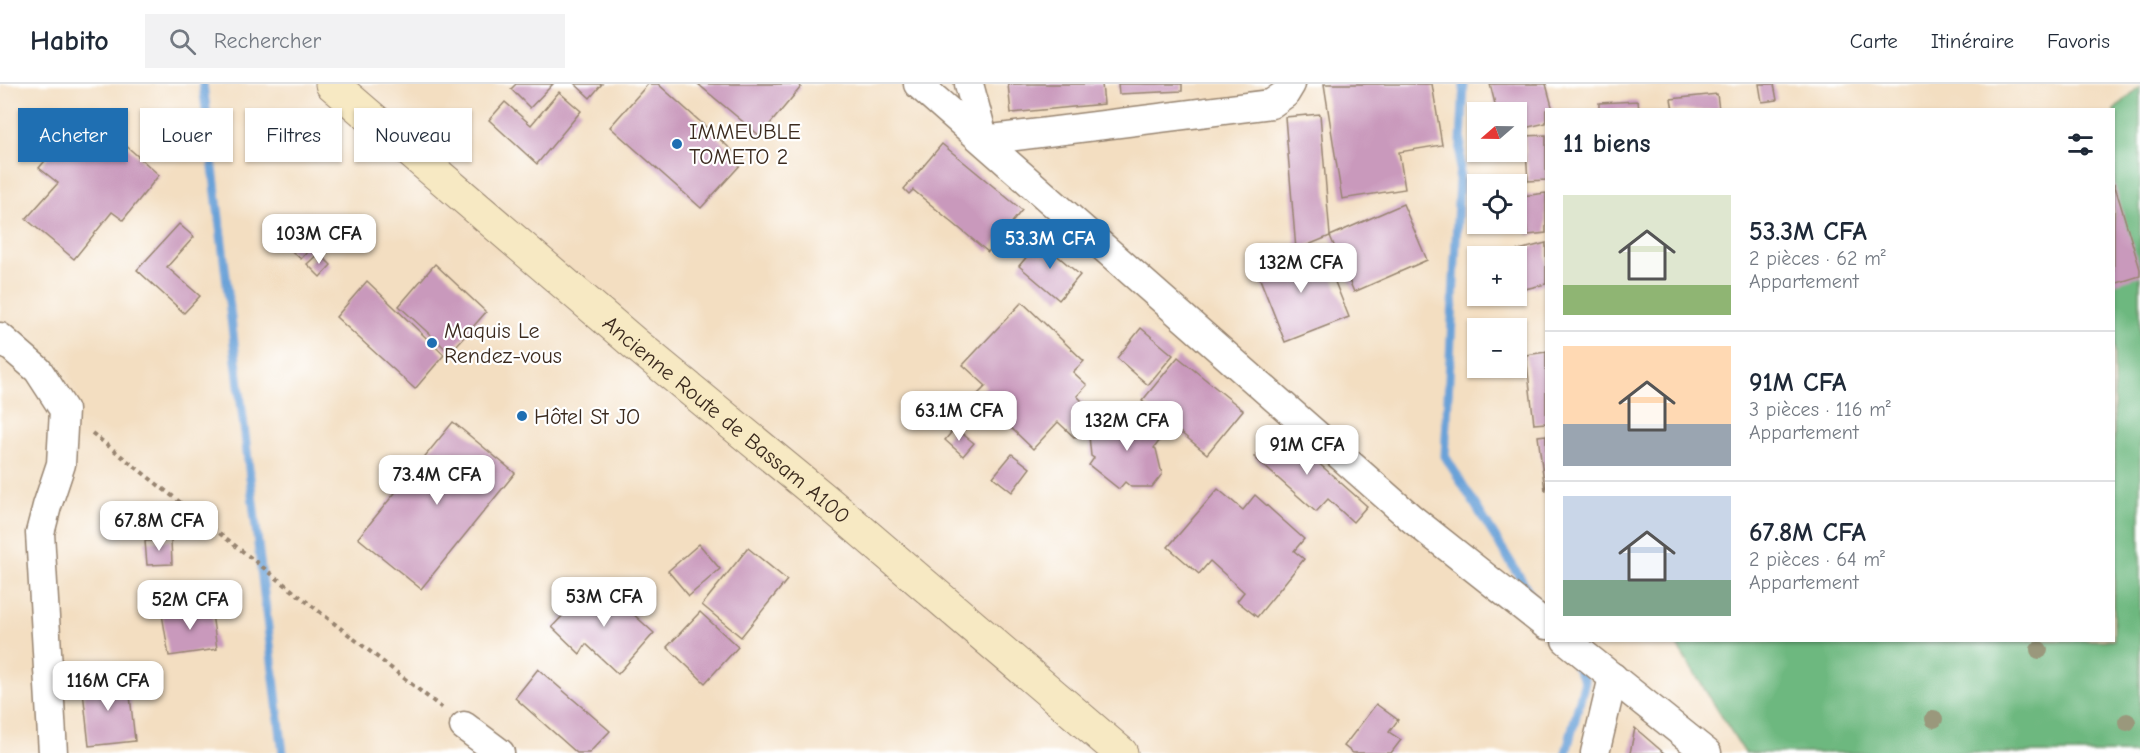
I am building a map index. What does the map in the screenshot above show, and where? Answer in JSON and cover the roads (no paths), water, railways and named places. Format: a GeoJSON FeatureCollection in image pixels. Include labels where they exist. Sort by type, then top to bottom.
{"type":"FeatureCollection","features":[{"type":"Feature","properties":{"kind":"main road","name":"Ancienne Route de Bassam A100"},"geometry":{"type":"LineString","coordinates":[[332,84],[634,344],[831,505],[1121,753]]}},
{"type":"Feature","properties":{"kind":"street"},"geometry":{"type":"LineString","coordinates":[[918,84],[1411,518],[1545,624]]}},
{"type":"Feature","properties":{"kind":"street"},"geometry":{"type":"LineString","coordinates":[[969,84],[984,140]]}},
{"type":"Feature","properties":{"kind":"street"},"geometry":{"type":"LineString","coordinates":[[984,140],[1271,104],[1285,94],[1291,84]]}},
{"type":"Feature","properties":{"kind":"street"},"geometry":{"type":"LineString","coordinates":[[0,337],[38,370],[64,410],[61,464],[40,533],[53,753]]}},
{"type":"Feature","properties":{"kind":"street"},"geometry":{"type":"LineString","coordinates":[[1568,642],[1707,753]]}},
{"type":"Feature","properties":{"kind":"street"},"geometry":{"type":"LineString","coordinates":[[1595,753],[1612,677]]}},
{"type":"Feature","properties":{"kind":"street"},"geometry":{"type":"LineString","coordinates":[[464,726],[500,753]]}},
{"type":"Feature","properties":{"kind":"waterway"},"geometry":{"type":"LineString","coordinates":[[203,84],[283,753]]}},
{"type":"Feature","properties":{"kind":"waterway"},"geometry":{"type":"LineString","coordinates":[[1464,84],[1445,456],[1537,605]]}},
{"type":"Feature","properties":{"kind":"waterway"},"geometry":{"type":"LineString","coordinates":[[1566,753],[1585,681],[1570,657]]}},
{"type":"Feature","properties":{"kind":"place","name":"IMMEUBLE TOMETO 2"},"geometry":{"type":"Point","coordinates":[677,144]}},
{"type":"Feature","properties":{"kind":"place","name":"Maquis Le Rendez-vous"},"geometry":{"type":"Point","coordinates":[432,343]}},
{"type":"Feature","properties":{"kind":"place","name":"Hôtel St JO"},"geometry":{"type":"Point","coordinates":[522,416]}}]}
